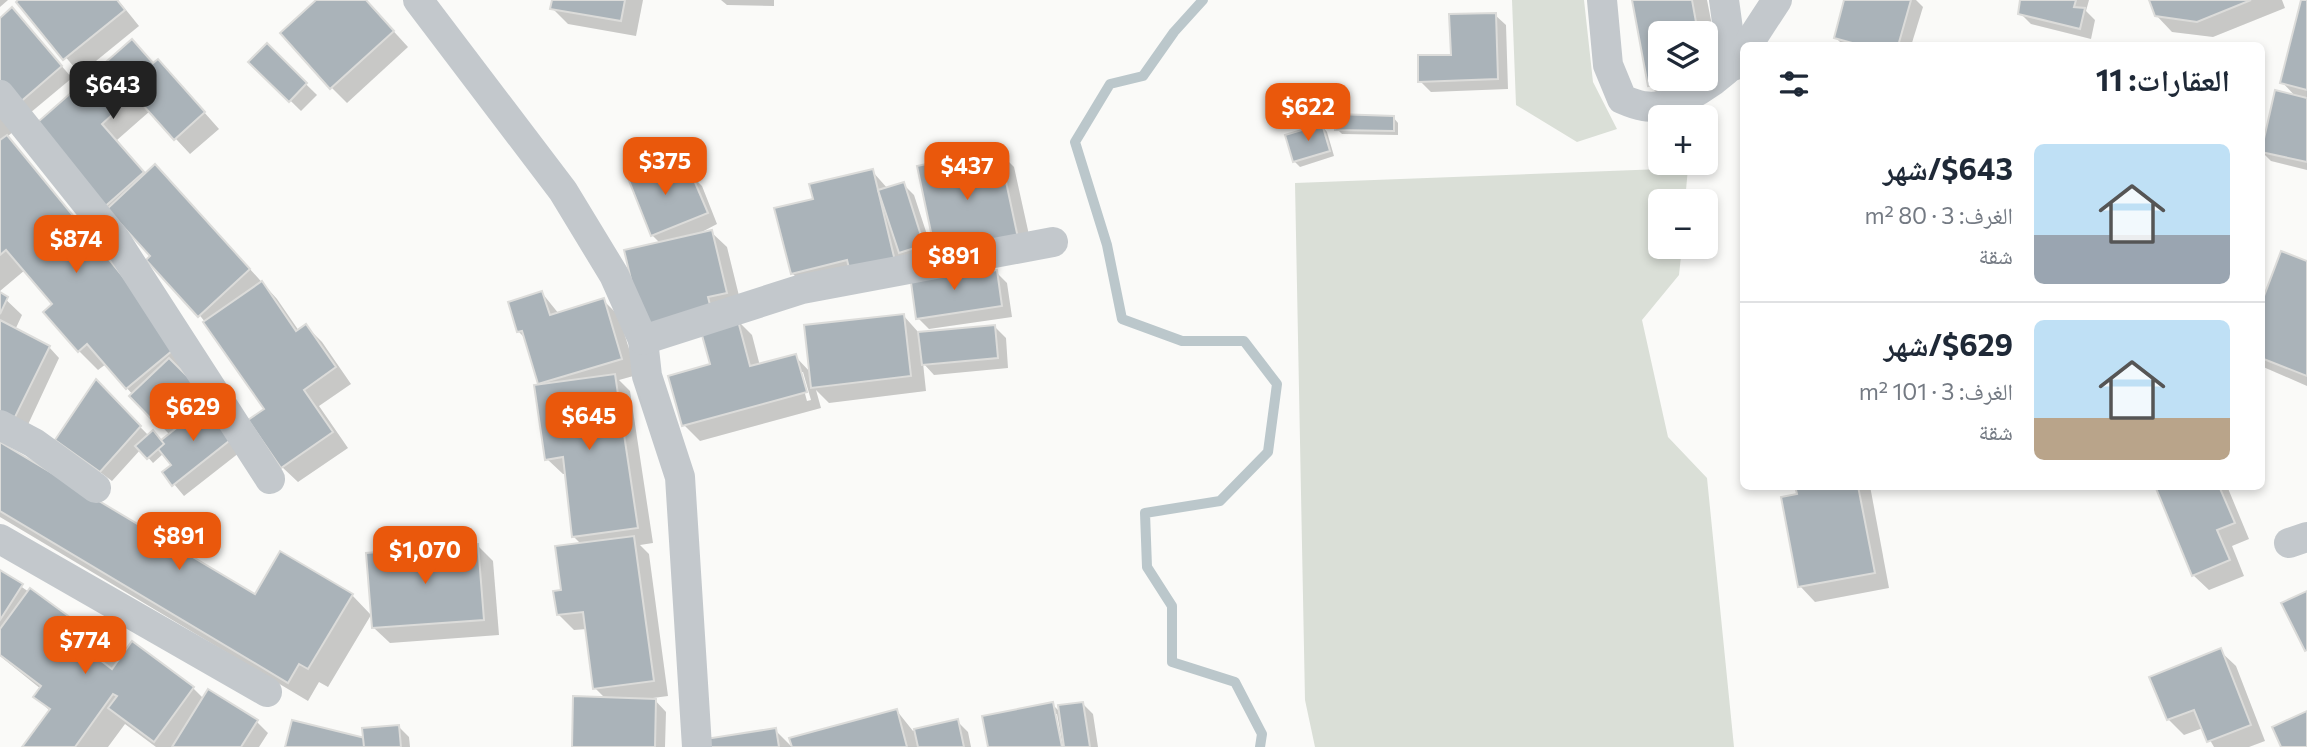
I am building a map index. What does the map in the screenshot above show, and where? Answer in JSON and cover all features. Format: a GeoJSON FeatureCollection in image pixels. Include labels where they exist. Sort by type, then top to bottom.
{"type":"FeatureCollection","features":[{"type":"Feature","properties":{"kind":"street"},"geometry":{"type":"LineString","coordinates":[[418,0],[563,191],[614,275],[643,340],[647,376],[680,477],[697,747]]}},
{"type":"Feature","properties":{"kind":"street"},"geometry":{"type":"LineString","coordinates":[[1602,0],[1608,65],[1622,99],[1646,107],[1681,100],[1740,55]]}},
{"type":"Feature","properties":{"kind":"street"},"geometry":{"type":"LineString","coordinates":[[1724,0],[1740,51]]}},
{"type":"Feature","properties":{"kind":"street"},"geometry":{"type":"LineString","coordinates":[[1749,42],[1777,0]]}},
{"type":"Feature","properties":{"kind":"street"},"geometry":{"type":"LineString","coordinates":[[0,95],[115,239],[270,479]]}},
{"type":"Feature","properties":{"kind":"street"},"geometry":{"type":"LineString","coordinates":[[643,340],[802,289],[1053,242]]}},
{"type":"Feature","properties":{"kind":"street"},"geometry":{"type":"LineString","coordinates":[[0,425],[34,443],[96,488]]}},
{"type":"Feature","properties":{"kind":"street"},"geometry":{"type":"LineString","coordinates":[[0,539],[267,692]]}},
{"type":"Feature","properties":{"kind":"shaded area"},"geometry":{"type":"Polygon","coordinates":[[[1512,0],[1584,0],[1593,82],[1617,129],[1577,142],[1516,105],[1512,0]]]}},
{"type":"Feature","properties":{"kind":"shaded area"},"geometry":{"type":"Polygon","coordinates":[[[1648,170],[1648,175],[1687,175],[1686,189],[1648,189],[1648,259],[1681,259],[1679,275],[1642,320],[1668,437],[1707,478],[1734,747],[1315,747],[1305,700],[1295,183],[1648,170]]]}},
{"type":"Feature","properties":{"kind":"building"},"geometry":{"type":"Polygon","coordinates":[[[117,0],[125,10],[63,60],[16,2],[117,0]]]}},
{"type":"Feature","properties":{"kind":"building"},"geometry":{"type":"Polygon","coordinates":[[[316,0],[366,0],[394,31],[330,89],[280,33],[316,0]]]}},
{"type":"Feature","properties":{"kind":"building"},"geometry":{"type":"Polygon","coordinates":[[[552,0],[625,0],[621,21],[550,9],[552,0]]]}},
{"type":"Feature","properties":{"kind":"building"},"geometry":{"type":"Polygon","coordinates":[[[1632,0],[1692,0],[1696,21],[1648,21],[1648,86],[1632,0]]]}},
{"type":"Feature","properties":{"kind":"building"},"geometry":{"type":"Polygon","coordinates":[[[1844,0],[1911,0],[1899,42],[1848,42],[1834,38],[1844,0]]]}},
{"type":"Feature","properties":{"kind":"building"},"geometry":{"type":"Polygon","coordinates":[[[2020,0],[2076,0],[2074,7],[2085,8],[2080,29],[2018,14],[2020,0]]]}},
{"type":"Feature","properties":{"kind":"building"},"geometry":{"type":"Polygon","coordinates":[[[2149,0],[2251,0],[2197,22],[2155,16],[2149,0]]]}},
{"type":"Feature","properties":{"kind":"building"},"geometry":{"type":"Polygon","coordinates":[[[2301,0],[2307,0],[2307,90],[2280,83],[2301,0]]]}},
{"type":"Feature","properties":{"kind":"building"},"geometry":{"type":"Polygon","coordinates":[[[12,7],[62,66],[18,104],[0,83],[0,18],[12,7]]]}},
{"type":"Feature","properties":{"kind":"building"},"geometry":{"type":"Polygon","coordinates":[[[1496,13],[1498,79],[1418,82],[1418,55],[1451,55],[1449,14],[1496,13]]]}},
{"type":"Feature","properties":{"kind":"building"},"geometry":{"type":"Polygon","coordinates":[[[132,39],[153,63],[158,59],[205,112],[174,140],[134,95],[102,124],[144,172],[101,210],[30,129],[132,39]]]}},
{"type":"Feature","properties":{"kind":"building"},"geometry":{"type":"Polygon","coordinates":[[[267,43],[307,83],[289,102],[248,62],[267,43]]]}},
{"type":"Feature","properties":{"kind":"building"},"geometry":{"type":"Polygon","coordinates":[[[2275,90],[2307,98],[2307,162],[2265,153],[2265,134],[2275,90]]]}},
{"type":"Feature","properties":{"kind":"building"},"geometry":{"type":"Polygon","coordinates":[[[1336,114],[1394,116],[1394,131],[1335,130],[1336,114]]]}},
{"type":"Feature","properties":{"kind":"building"},"geometry":{"type":"Polygon","coordinates":[[[1322,124],[1330,151],[1293,162],[1285,135],[1322,124]]]}},
{"type":"Feature","properties":{"kind":"building"},"geometry":{"type":"Polygon","coordinates":[[[7,135],[179,345],[126,389],[87,344],[78,352],[43,312],[52,304],[6,250],[0,255],[0,140],[7,135]]]}},
{"type":"Feature","properties":{"kind":"building"},"geometry":{"type":"Polygon","coordinates":[[[999,149],[1018,238],[936,256],[917,166],[999,149]]]}},
{"type":"Feature","properties":{"kind":"building"},"geometry":{"type":"Polygon","coordinates":[[[661,159],[671,181],[691,173],[708,213],[651,236],[626,173],[661,159]]]}},
{"type":"Feature","properties":{"kind":"building"},"geometry":{"type":"Polygon","coordinates":[[[155,164],[250,269],[198,317],[146,260],[150,256],[107,209],[155,164]]]}},
{"type":"Feature","properties":{"kind":"building"},"geometry":{"type":"Polygon","coordinates":[[[873,169],[895,261],[850,272],[847,260],[791,274],[774,208],[813,199],[809,184],[873,169]]]}},
{"type":"Feature","properties":{"kind":"building"},"geometry":{"type":"Polygon","coordinates":[[[904,182],[924,245],[899,253],[878,190],[904,182]]]}},
{"type":"Feature","properties":{"kind":"building"},"geometry":{"type":"Polygon","coordinates":[[[712,230],[727,293],[708,297],[711,309],[642,326],[624,250],[712,230]]]}},
{"type":"Feature","properties":{"kind":"building"},"geometry":{"type":"Polygon","coordinates":[[[2281,251],[2307,261],[2307,376],[2265,360],[2265,293],[2281,251]]]}},
{"type":"Feature","properties":{"kind":"building"},"geometry":{"type":"Polygon","coordinates":[[[962,268],[963,275],[997,270],[1002,306],[916,319],[910,275],[962,268]]]}},
{"type":"Feature","properties":{"kind":"building"},"geometry":{"type":"Polygon","coordinates":[[[262,281],[296,331],[306,324],[336,367],[304,390],[333,432],[281,468],[248,420],[264,409],[203,322],[262,281]]]}},
{"type":"Feature","properties":{"kind":"building"},"geometry":{"type":"Polygon","coordinates":[[[542,291],[550,315],[604,298],[622,359],[538,384],[522,331],[517,332],[508,302],[542,291]]]}},
{"type":"Feature","properties":{"kind":"building"},"geometry":{"type":"Polygon","coordinates":[[[0,292],[8,297],[0,314],[0,292]]]}},
{"type":"Feature","properties":{"kind":"building"},"geometry":{"type":"Polygon","coordinates":[[[904,314],[911,376],[811,388],[804,325],[904,314]]]}},
{"type":"Feature","properties":{"kind":"building"},"geometry":{"type":"Polygon","coordinates":[[[737,317],[750,366],[796,354],[807,392],[682,426],[668,376],[710,364],[700,328],[737,317]]]}},
{"type":"Feature","properties":{"kind":"building"},"geometry":{"type":"Polygon","coordinates":[[[0,320],[50,346],[13,421],[0,415],[0,320]]]}},
{"type":"Feature","properties":{"kind":"building"},"geometry":{"type":"Polygon","coordinates":[[[995,325],[998,358],[922,365],[918,332],[995,325]]]}},
{"type":"Feature","properties":{"kind":"building"},"geometry":{"type":"Polygon","coordinates":[[[169,358],[199,388],[159,427],[129,396],[169,358]]]}},
{"type":"Feature","properties":{"kind":"building"},"geometry":{"type":"Polygon","coordinates":[[[615,374],[638,528],[572,537],[563,457],[545,460],[534,385],[615,374]]]}},
{"type":"Feature","properties":{"kind":"building"},"geometry":{"type":"Polygon","coordinates":[[[96,379],[141,426],[100,472],[55,440],[96,379]]]}},
{"type":"Feature","properties":{"kind":"building"},"geometry":{"type":"Polygon","coordinates":[[[208,403],[234,437],[172,486],[162,472],[171,465],[155,445],[208,403]]]}},
{"type":"Feature","properties":{"kind":"building"},"geometry":{"type":"Polygon","coordinates":[[[153,430],[164,444],[147,459],[135,446],[153,430]]]}},
{"type":"Feature","properties":{"kind":"building"},"geometry":{"type":"Polygon","coordinates":[[[0,442],[255,594],[280,551],[353,594],[308,669],[299,664],[288,683],[0,511],[0,442]]]}},
{"type":"Feature","properties":{"kind":"building"},"geometry":{"type":"Polygon","coordinates":[[[1796,490],[1859,490],[1875,573],[1798,587],[1781,497],[1797,494],[1796,490]]]}},
{"type":"Feature","properties":{"kind":"building"},"geometry":{"type":"Polygon","coordinates":[[[2157,490],[2221,490],[2235,523],[2217,530],[2230,560],[2192,576],[2157,490]]]}},
{"type":"Feature","properties":{"kind":"building"},"geometry":{"type":"Polygon","coordinates":[[[634,536],[654,681],[593,689],[583,612],[557,615],[553,591],[561,590],[555,546],[634,536]]]}},
{"type":"Feature","properties":{"kind":"building"},"geometry":{"type":"Polygon","coordinates":[[[478,544],[484,620],[372,628],[366,553],[478,544]]]}},
{"type":"Feature","properties":{"kind":"building"},"geometry":{"type":"Polygon","coordinates":[[[0,570],[23,584],[0,620],[0,570]]]}},
{"type":"Feature","properties":{"kind":"building"},"geometry":{"type":"Polygon","coordinates":[[[30,588],[101,640],[91,653],[112,669],[132,641],[194,687],[154,742],[108,708],[117,696],[113,694],[75,747],[22,747],[50,709],[33,697],[41,686],[0,655],[0,629],[30,588]]]}},
{"type":"Feature","properties":{"kind":"building"},"geometry":{"type":"Polygon","coordinates":[[[2307,591],[2307,650],[2305,651],[2281,603],[2307,591]]]}},
{"type":"Feature","properties":{"kind":"building"},"geometry":{"type":"Polygon","coordinates":[[[2221,648],[2251,725],[2207,742],[2194,710],[2167,720],[2149,677],[2221,648]]]}},
{"type":"Feature","properties":{"kind":"building"},"geometry":{"type":"Polygon","coordinates":[[[208,689],[258,720],[241,747],[172,747],[208,689]]]}},
{"type":"Feature","properties":{"kind":"building"},"geometry":{"type":"Polygon","coordinates":[[[573,696],[656,699],[655,747],[572,747],[573,696]]]}},
{"type":"Feature","properties":{"kind":"building"},"geometry":{"type":"Polygon","coordinates":[[[1053,702],[1062,747],[988,747],[982,716],[1053,702]]]}},
{"type":"Feature","properties":{"kind":"building"},"geometry":{"type":"Polygon","coordinates":[[[1083,702],[1090,747],[1064,747],[1058,705],[1083,702]]]}},
{"type":"Feature","properties":{"kind":"building"},"geometry":{"type":"Polygon","coordinates":[[[897,709],[907,747],[792,747],[789,738],[897,709]]]}},
{"type":"Feature","properties":{"kind":"building"},"geometry":{"type":"Polygon","coordinates":[[[2307,711],[2307,747],[2281,747],[2272,727],[2307,711]]]}},
{"type":"Feature","properties":{"kind":"building"},"geometry":{"type":"Polygon","coordinates":[[[958,719],[964,747],[918,747],[914,729],[958,719]]]}},
{"type":"Feature","properties":{"kind":"building"},"geometry":{"type":"Polygon","coordinates":[[[292,720],[369,739],[367,747],[285,747],[292,720]]]}},
{"type":"Feature","properties":{"kind":"building"},"geometry":{"type":"Polygon","coordinates":[[[399,725],[401,747],[364,747],[362,728],[399,725]]]}},
{"type":"Feature","properties":{"kind":"building"},"geometry":{"type":"Polygon","coordinates":[[[776,728],[779,747],[700,747],[699,740],[776,728]]]}},
{"type":"Feature","properties":{"kind":"waterway"},"geometry":{"type":"LineString","coordinates":[[1203,0],[1174,32],[1143,76],[1110,84],[1075,142],[1107,245],[1122,319],[1182,341],[1244,341],[1277,384],[1268,452],[1220,501],[1145,513],[1147,567],[1172,606],[1172,662],[1235,682],[1262,734],[1260,747]]}}]}
